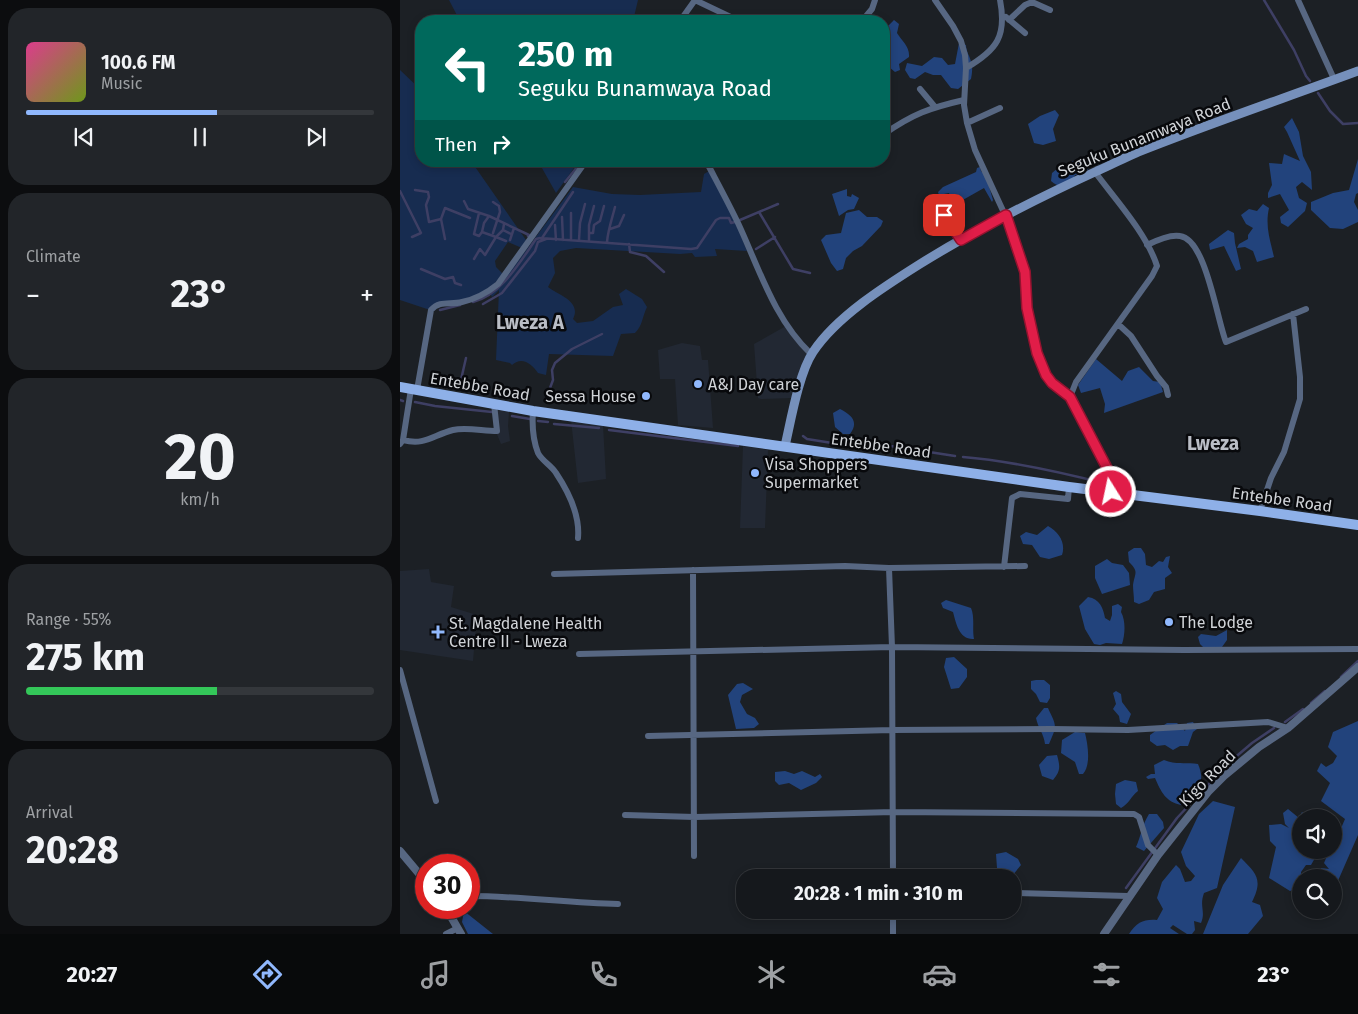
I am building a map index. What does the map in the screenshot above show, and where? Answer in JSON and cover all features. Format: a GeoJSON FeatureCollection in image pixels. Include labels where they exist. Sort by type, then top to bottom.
{"type":"FeatureCollection","features":[{"type":"Feature","properties":{"kind":"main road","name":"Seguku Bunamwaya Road"},"geometry":{"type":"LineString","coordinates":[[785,446],[802,376],[811,354],[836,326],[883,287],[961,240],[1070,182],[1137,153],[1358,71]]}},
{"type":"Feature","properties":{"kind":"main road","name":"Entebbe Road"},"geometry":{"type":"LineString","coordinates":[[409,389],[533,411],[1069,487],[1358,524]]}},
{"type":"Feature","properties":{"kind":"street"},"geometry":{"type":"LineString","coordinates":[[684,15],[695,0],[726,15]]}},
{"type":"Feature","properties":{"kind":"street"},"geometry":{"type":"LineString","coordinates":[[867,15],[872,9],[875,0]]}},
{"type":"Feature","properties":{"kind":"street"},"geometry":{"type":"LineString","coordinates":[[935,0],[961,41],[966,68],[964,100],[967,123],[978,156],[1006,215],[1025,272],[1027,308],[1037,353],[1048,379],[1070,397],[1107,468],[1111,492]]}},
{"type":"Feature","properties":{"kind":"street"},"geometry":{"type":"LineString","coordinates":[[966,68],[981,60],[991,50],[1002,31],[1003,15],[1000,0]]}},
{"type":"Feature","properties":{"kind":"street"},"geometry":{"type":"LineString","coordinates":[[1298,0],[1334,79]]}},
{"type":"Feature","properties":{"kind":"street"},"geometry":{"type":"LineString","coordinates":[[1009,20],[1025,5],[1032,2],[1050,10]]}},
{"type":"Feature","properties":{"kind":"street"},"geometry":{"type":"LineString","coordinates":[[1003,15],[1025,34]]}},
{"type":"Feature","properties":{"kind":"street"},"geometry":{"type":"LineString","coordinates":[[920,89],[935,107]]}},
{"type":"Feature","properties":{"kind":"street"},"geometry":{"type":"LineString","coordinates":[[890,130],[905,120],[935,107],[964,100]]}},
{"type":"Feature","properties":{"kind":"street"},"geometry":{"type":"LineString","coordinates":[[967,123],[1000,108]]}},
{"type":"Feature","properties":{"kind":"street"},"geometry":{"type":"LineString","coordinates":[[494,404],[497,431],[460,429],[443,433],[426,441],[401,444],[409,389],[431,310],[434,306],[442,303],[460,302],[482,296],[498,284],[582,167]]}},
{"type":"Feature","properties":{"kind":"street"},"geometry":{"type":"LineString","coordinates":[[709,167],[777,308],[792,334],[811,354]]}},
{"type":"Feature","properties":{"kind":"street"},"geometry":{"type":"LineString","coordinates":[[1070,397],[1076,382],[1156,270],[1155,260],[1147,245],[1095,172]]}},
{"type":"Feature","properties":{"kind":"street"},"geometry":{"type":"LineString","coordinates":[[935,202],[961,240]]}},
{"type":"Feature","properties":{"kind":"street"},"geometry":{"type":"LineString","coordinates":[[1147,245],[1160,239],[1179,235],[1186,237],[1192,242],[1203,261],[1226,342],[1306,309]]}},
{"type":"Feature","properties":{"kind":"street"},"geometry":{"type":"LineString","coordinates":[[1260,510],[1271,478],[1284,452],[1300,399],[1300,377],[1293,314]]}},
{"type":"Feature","properties":{"kind":"street"},"geometry":{"type":"LineString","coordinates":[[1118,324],[1131,336],[1157,376],[1162,380],[1168,395]]}},
{"type":"Feature","properties":{"kind":"street"},"geometry":{"type":"LineString","coordinates":[[533,411],[533,430],[539,454],[556,473],[572,506],[578,519],[578,538]]}},
{"type":"Feature","properties":{"kind":"street"},"geometry":{"type":"LineString","coordinates":[[1004,567],[1012,498],[1020,494],[1068,499],[1069,487]]}},
{"type":"Feature","properties":{"kind":"street"},"geometry":{"type":"LineString","coordinates":[[554,574],[845,566],[889,568],[1025,566]]}},
{"type":"Feature","properties":{"kind":"street"},"geometry":{"type":"LineString","coordinates":[[889,568],[892,647],[893,869]]}},
{"type":"Feature","properties":{"kind":"street"},"geometry":{"type":"LineString","coordinates":[[693,570],[694,856]]}},
{"type":"Feature","properties":{"kind":"street"},"geometry":{"type":"LineString","coordinates":[[579,654],[892,647],[1184,650],[1358,649]]}},
{"type":"Feature","properties":{"kind":"street","name":"Kigo Road"},"geometry":{"type":"LineString","coordinates":[[1104,934],[1128,896],[1158,855],[1191,812],[1224,776],[1259,747],[1288,728],[1358,667]]}},
{"type":"Feature","properties":{"kind":"street"},"geometry":{"type":"LineString","coordinates":[[400,670],[436,801]]}},
{"type":"Feature","properties":{"kind":"street"},"geometry":{"type":"LineString","coordinates":[[648,736],[1051,728],[1128,730],[1268,722],[1288,728]]}},
{"type":"Feature","properties":{"kind":"street"},"geometry":{"type":"LineString","coordinates":[[625,815],[695,817],[894,812],[1134,814],[1139,817],[1148,845],[1158,855]]}},
{"type":"Feature","properties":{"kind":"street"},"geometry":{"type":"LineString","coordinates":[[400,851],[415,869]]}},
{"type":"Feature","properties":{"kind":"street"},"geometry":{"type":"LineString","coordinates":[[1021,893],[1128,896]]}},
{"type":"Feature","properties":{"kind":"street"},"geometry":{"type":"LineString","coordinates":[[480,896],[618,904]]}},
{"type":"Feature","properties":{"kind":"street"},"geometry":{"type":"LineString","coordinates":[[446,934],[460,931],[453,919]]}},
{"type":"Feature","properties":{"kind":"street"},"geometry":{"type":"LineString","coordinates":[[893,919],[893,934]]}},
{"type":"Feature","properties":{"kind":"shaded area"},"geometry":{"type":"Polygon","coordinates":[[[449,0],[638,0],[634,15],[457,15],[449,0]]]}},
{"type":"Feature","properties":{"kind":"shaded area"},"geometry":{"type":"Polygon","coordinates":[[[894,20],[899,24],[897,33],[909,53],[909,57],[899,64],[900,70],[895,72],[890,68],[890,24],[894,20]]]}},
{"type":"Feature","properties":{"kind":"shaded area"},"geometry":{"type":"Polygon","coordinates":[[[959,43],[966,45],[972,70],[971,79],[958,89],[951,88],[941,75],[925,72],[915,79],[910,78],[905,70],[907,63],[922,66],[934,57],[942,58],[948,65],[955,64],[959,43]]]}},
{"type":"Feature","properties":{"kind":"shaded area"},"geometry":{"type":"Polygon","coordinates":[[[400,70],[415,84],[415,167],[475,167],[526,240],[522,248],[508,242],[495,261],[496,267],[503,274],[493,285],[477,295],[430,310],[400,300],[400,70]]]}},
{"type":"Feature","properties":{"kind":"shaded area"},"geometry":{"type":"Polygon","coordinates":[[[1055,110],[1059,115],[1053,129],[1056,141],[1043,145],[1034,143],[1028,124],[1040,116],[1055,110]]]}},
{"type":"Feature","properties":{"kind":"shaded area"},"geometry":{"type":"Polygon","coordinates":[[[1292,118],[1299,132],[1303,156],[1311,172],[1312,190],[1302,182],[1296,187],[1299,198],[1307,203],[1305,211],[1288,227],[1281,223],[1280,217],[1289,210],[1280,194],[1268,198],[1272,185],[1269,163],[1282,164],[1284,154],[1300,161],[1284,127],[1292,118]]]}},
{"type":"Feature","properties":{"kind":"shaded area"},"geometry":{"type":"Polygon","coordinates":[[[1080,158],[1087,160],[1089,168],[1084,173],[1075,175],[1071,185],[1060,186],[1051,181],[1052,173],[1058,168],[1080,158]]]}},
{"type":"Feature","properties":{"kind":"shaded area"},"geometry":{"type":"Polygon","coordinates":[[[1358,159],[1358,193],[1354,202],[1358,210],[1358,222],[1343,229],[1330,228],[1311,210],[1311,202],[1333,193],[1349,190],[1358,159]]]}},
{"type":"Feature","properties":{"kind":"shaded area"},"geometry":{"type":"Polygon","coordinates":[[[541,167],[575,167],[556,193],[541,167]]]}},
{"type":"Feature","properties":{"kind":"shaded area"},"geometry":{"type":"Polygon","coordinates":[[[980,167],[986,176],[992,202],[984,188],[961,201],[958,197],[950,196],[949,193],[939,195],[938,192],[943,187],[976,172],[977,168],[980,167]]]}},
{"type":"Feature","properties":{"kind":"shaded area"},"geometry":{"type":"Polygon","coordinates":[[[709,171],[734,218],[747,251],[715,249],[717,256],[695,257],[692,253],[680,254],[576,248],[560,251],[553,258],[555,273],[548,287],[572,303],[575,313],[573,319],[577,323],[593,321],[613,307],[623,305],[619,294],[626,289],[642,299],[647,307],[640,327],[635,333],[621,334],[613,356],[549,354],[546,375],[538,373],[530,364],[523,361],[512,365],[496,360],[499,290],[492,297],[490,293],[506,277],[573,187],[612,194],[640,195],[701,192],[704,174],[709,171]]]}},
{"type":"Feature","properties":{"kind":"shaded area"},"geometry":{"type":"Polygon","coordinates":[[[847,189],[847,196],[851,197],[852,194],[859,198],[854,209],[848,210],[839,216],[832,194],[847,189]]]}},
{"type":"Feature","properties":{"kind":"shaded area"},"geometry":{"type":"Polygon","coordinates":[[[1263,204],[1269,208],[1268,227],[1274,257],[1257,262],[1253,251],[1245,247],[1237,248],[1239,244],[1248,239],[1248,235],[1253,228],[1246,224],[1241,215],[1249,209],[1257,211],[1263,204]]]}},
{"type":"Feature","properties":{"kind":"shaded area"},"geometry":{"type":"Polygon","coordinates":[[[859,210],[867,217],[877,217],[883,221],[881,226],[862,246],[846,258],[843,269],[837,271],[831,263],[821,240],[826,235],[841,233],[846,213],[859,210]]]}},
{"type":"Feature","properties":{"kind":"shaded area"},"geometry":{"type":"Polygon","coordinates":[[[1228,230],[1234,233],[1241,269],[1236,271],[1224,246],[1210,250],[1209,244],[1228,230]]]}},
{"type":"Feature","properties":{"kind":"shaded area"},"geometry":{"type":"Polygon","coordinates":[[[786,326],[791,336],[806,351],[792,398],[758,398],[754,344],[786,326]]]}},
{"type":"Feature","properties":{"kind":"shaded area"},"geometry":{"type":"Polygon","coordinates":[[[682,343],[700,346],[702,360],[708,360],[713,428],[678,425],[675,379],[660,379],[658,350],[682,343]]]}},
{"type":"Feature","properties":{"kind":"shaded area"},"geometry":{"type":"Polygon","coordinates":[[[1096,359],[1122,381],[1128,371],[1139,367],[1153,381],[1160,382],[1163,392],[1104,413],[1105,404],[1100,388],[1081,393],[1078,385],[1096,359]]]}},
{"type":"Feature","properties":{"kind":"shaded area"},"geometry":{"type":"Polygon","coordinates":[[[840,409],[853,419],[854,426],[850,434],[843,434],[835,427],[833,413],[840,409]]]}},
{"type":"Feature","properties":{"kind":"shaded area"},"geometry":{"type":"Polygon","coordinates":[[[497,410],[509,412],[510,441],[501,444],[496,432],[497,410]]]}},
{"type":"Feature","properties":{"kind":"shaded area"},"geometry":{"type":"Polygon","coordinates":[[[571,420],[603,425],[606,479],[578,483],[571,420]]]}},
{"type":"Feature","properties":{"kind":"shaded area"},"geometry":{"type":"Polygon","coordinates":[[[743,446],[768,450],[765,528],[740,528],[743,446]]]}},
{"type":"Feature","properties":{"kind":"shaded area"},"geometry":{"type":"Polygon","coordinates":[[[1048,526],[1061,538],[1063,546],[1062,555],[1049,559],[1040,557],[1032,545],[1023,544],[1020,536],[1026,532],[1037,535],[1048,526]]]}},
{"type":"Feature","properties":{"kind":"shaded area"},"geometry":{"type":"Polygon","coordinates":[[[1134,548],[1141,548],[1145,554],[1146,565],[1152,567],[1170,556],[1168,567],[1172,573],[1165,578],[1165,589],[1154,592],[1149,600],[1139,604],[1134,602],[1133,585],[1136,572],[1129,562],[1128,552],[1134,548]]]}},
{"type":"Feature","properties":{"kind":"shaded area"},"geometry":{"type":"Polygon","coordinates":[[[1107,559],[1112,563],[1123,565],[1129,573],[1130,585],[1102,594],[1095,578],[1095,566],[1107,559]]]}},
{"type":"Feature","properties":{"kind":"shaded area","name":"St. Magdalene Health Centre II - Lweza"},"geometry":{"type":"Polygon","coordinates":[[[429,569],[431,582],[454,586],[451,607],[477,615],[473,661],[400,650],[400,571],[429,569]]]}},
{"type":"Feature","properties":{"kind":"shaded area"},"geometry":{"type":"Polygon","coordinates":[[[1088,597],[1098,602],[1102,607],[1105,618],[1110,621],[1112,606],[1118,604],[1122,607],[1124,636],[1122,644],[1094,644],[1085,629],[1079,606],[1088,597]]]}},
{"type":"Feature","properties":{"kind":"shaded area"},"geometry":{"type":"Polygon","coordinates":[[[946,600],[971,608],[974,639],[969,639],[962,634],[957,626],[953,612],[943,608],[941,603],[946,600]]]}},
{"type":"Feature","properties":{"kind":"shaded area"},"geometry":{"type":"Polygon","coordinates":[[[1227,630],[1227,640],[1222,647],[1204,648],[1200,644],[1198,637],[1201,634],[1216,636],[1227,630]]]}},
{"type":"Feature","properties":{"kind":"shaded area"},"geometry":{"type":"Polygon","coordinates":[[[954,657],[967,669],[967,677],[959,688],[951,689],[944,667],[946,658],[954,657]]]}},
{"type":"Feature","properties":{"kind":"shaded area"},"geometry":{"type":"Polygon","coordinates":[[[1044,680],[1050,685],[1050,698],[1047,703],[1040,702],[1031,689],[1031,681],[1044,680]]]}},
{"type":"Feature","properties":{"kind":"shaded area"},"geometry":{"type":"Polygon","coordinates":[[[743,683],[753,689],[742,695],[740,702],[747,714],[755,718],[759,724],[754,728],[736,729],[728,695],[737,684],[743,683]]]}},
{"type":"Feature","properties":{"kind":"shaded area"},"geometry":{"type":"Polygon","coordinates":[[[1116,691],[1121,694],[1122,702],[1131,714],[1127,724],[1120,722],[1119,716],[1113,709],[1116,704],[1113,693],[1116,691]]]}},
{"type":"Feature","properties":{"kind":"shaded area"},"geometry":{"type":"Polygon","coordinates":[[[1044,708],[1048,708],[1055,725],[1049,744],[1045,744],[1036,718],[1044,708]]]}},
{"type":"Feature","properties":{"kind":"shaded area"},"geometry":{"type":"Polygon","coordinates":[[[1358,721],[1358,835],[1342,872],[1342,869],[1329,869],[1324,863],[1326,859],[1342,859],[1342,826],[1345,819],[1342,817],[1342,809],[1332,809],[1321,801],[1330,783],[1317,771],[1321,763],[1326,767],[1333,763],[1337,756],[1328,747],[1333,732],[1358,721]]]}},
{"type":"Feature","properties":{"kind":"shaded area"},"geometry":{"type":"Polygon","coordinates":[[[1193,722],[1197,729],[1193,732],[1188,746],[1180,746],[1173,750],[1165,745],[1157,746],[1150,741],[1150,735],[1167,723],[1177,723],[1185,731],[1187,723],[1193,722]]]}},
{"type":"Feature","properties":{"kind":"shaded area"},"geometry":{"type":"Polygon","coordinates":[[[1075,732],[1085,733],[1086,738],[1088,760],[1083,774],[1079,774],[1075,762],[1061,753],[1062,740],[1075,732]]]}},
{"type":"Feature","properties":{"kind":"shaded area"},"geometry":{"type":"Polygon","coordinates":[[[1057,755],[1059,768],[1056,777],[1053,780],[1042,776],[1039,765],[1047,756],[1057,755]]]}},
{"type":"Feature","properties":{"kind":"shaded area"},"geometry":{"type":"Polygon","coordinates":[[[1164,760],[1168,762],[1198,764],[1201,783],[1181,805],[1176,804],[1165,796],[1155,778],[1148,779],[1146,777],[1155,774],[1154,765],[1164,760]]]}},
{"type":"Feature","properties":{"kind":"shaded area"},"geometry":{"type":"Polygon","coordinates":[[[785,771],[794,774],[802,771],[815,777],[820,774],[822,777],[816,783],[801,790],[789,783],[779,785],[775,781],[775,772],[785,771]]]}},
{"type":"Feature","properties":{"kind":"shaded area"},"geometry":{"type":"Polygon","coordinates":[[[1125,780],[1136,782],[1138,791],[1121,808],[1116,804],[1116,784],[1125,780]]]}},
{"type":"Feature","properties":{"kind":"shaded area"},"geometry":{"type":"Polygon","coordinates":[[[1213,801],[1235,807],[1217,888],[1204,893],[1201,923],[1194,921],[1195,930],[1192,934],[1187,934],[1173,925],[1170,928],[1179,934],[1129,934],[1141,922],[1157,920],[1163,909],[1157,898],[1162,882],[1176,865],[1180,869],[1185,882],[1191,881],[1195,876],[1186,866],[1181,852],[1199,814],[1213,801]]]}},
{"type":"Feature","properties":{"kind":"shaded area"},"geometry":{"type":"Polygon","coordinates":[[[1288,809],[1292,812],[1292,859],[1314,859],[1311,865],[1306,865],[1303,869],[1292,869],[1292,890],[1290,891],[1269,878],[1276,847],[1270,841],[1269,825],[1281,824],[1289,828],[1285,824],[1283,813],[1288,809]]]}},
{"type":"Feature","properties":{"kind":"shaded area"},"geometry":{"type":"Polygon","coordinates":[[[1149,814],[1157,814],[1163,822],[1164,828],[1144,851],[1136,847],[1149,814]]]}},
{"type":"Feature","properties":{"kind":"shaded area"},"geometry":{"type":"Polygon","coordinates":[[[1006,852],[1018,859],[1021,865],[1018,869],[998,869],[996,854],[1006,852]]]}},
{"type":"Feature","properties":{"kind":"shaded area"},"geometry":{"type":"Polygon","coordinates":[[[1241,858],[1257,878],[1257,888],[1252,902],[1260,905],[1263,916],[1248,934],[1203,934],[1223,885],[1241,858]]]}},
{"type":"Feature","properties":{"kind":"shaded area"},"geometry":{"type":"Polygon","coordinates":[[[463,919],[474,919],[493,934],[468,934],[462,922],[463,919]]]}},
{"type":"Feature","properties":{"kind":"waterway"},"geometry":{"type":"LineString","coordinates":[[1264,0],[1310,81]]}},
{"type":"Feature","properties":{"kind":"waterway"},"geometry":{"type":"LineString","coordinates":[[1318,93],[1330,111],[1343,124],[1358,123]]}},
{"type":"Feature","properties":{"kind":"waterway"},"geometry":{"type":"LineString","coordinates":[[565,182],[577,167]]}},
{"type":"Feature","properties":{"kind":"waterway"},"geometry":{"type":"LineString","coordinates":[[415,190],[428,192],[429,197],[426,205],[429,222],[441,219]]}},
{"type":"Feature","properties":{"kind":"waterway"},"geometry":{"type":"LineString","coordinates":[[400,191],[421,233],[412,237]]}},
{"type":"Feature","properties":{"kind":"waterway"},"geometry":{"type":"LineString","coordinates":[[542,238],[573,192]]}},
{"type":"Feature","properties":{"kind":"waterway"},"geometry":{"type":"LineString","coordinates":[[464,201],[468,209],[489,216],[528,236]]}},
{"type":"Feature","properties":{"kind":"waterway"},"geometry":{"type":"LineString","coordinates":[[493,202],[499,206],[500,212],[493,233]]}},
{"type":"Feature","properties":{"kind":"waterway"},"geometry":{"type":"LineString","coordinates":[[579,240],[580,223],[585,204]]}},
{"type":"Feature","properties":{"kind":"waterway"},"geometry":{"type":"LineString","coordinates":[[740,220],[778,204]]}},
{"type":"Feature","properties":{"kind":"waterway"},"geometry":{"type":"LineString","coordinates":[[589,241],[589,225],[594,206]]}},
{"type":"Feature","properties":{"kind":"waterway"},"geometry":{"type":"LineString","coordinates":[[589,233],[593,233],[594,225],[600,221],[604,206]]}},
{"type":"Feature","properties":{"kind":"waterway"},"geometry":{"type":"LineString","coordinates":[[607,242],[615,207]]}},
{"type":"Feature","properties":{"kind":"waterway"},"geometry":{"type":"LineString","coordinates":[[445,239],[441,219],[445,208],[470,218]]}},
{"type":"Feature","properties":{"kind":"waterway"},"geometry":{"type":"LineString","coordinates":[[759,212],[793,269],[810,273]]}},
{"type":"Feature","properties":{"kind":"waterway"},"geometry":{"type":"LineString","coordinates":[[474,259],[480,249],[485,255],[496,237],[482,232],[479,236],[474,234],[479,213]]}},
{"type":"Feature","properties":{"kind":"waterway"},"geometry":{"type":"LineString","coordinates":[[571,213],[571,239]]}},
{"type":"Feature","properties":{"kind":"waterway"},"geometry":{"type":"LineString","coordinates":[[610,229],[619,226],[624,215]]}},
{"type":"Feature","properties":{"kind":"waterway"},"geometry":{"type":"LineString","coordinates":[[482,232],[484,223],[489,216]]}},
{"type":"Feature","properties":{"kind":"waterway"},"geometry":{"type":"LineString","coordinates":[[562,217],[563,240]]}},
{"type":"Feature","properties":{"kind":"waterway"},"geometry":{"type":"LineString","coordinates":[[540,238],[691,249],[697,248],[716,220],[729,218],[731,223],[735,222]]}},
{"type":"Feature","properties":{"kind":"waterway"},"geometry":{"type":"LineString","coordinates":[[504,224],[503,230],[511,234]]}},
{"type":"Feature","properties":{"kind":"waterway"},"geometry":{"type":"LineString","coordinates":[[555,225],[556,240]]}},
{"type":"Feature","properties":{"kind":"waterway"},"geometry":{"type":"LineString","coordinates":[[510,240],[514,228]]}},
{"type":"Feature","properties":{"kind":"waterway"},"geometry":{"type":"LineString","coordinates":[[503,230],[496,237],[506,241]]}},
{"type":"Feature","properties":{"kind":"waterway"},"geometry":{"type":"LineString","coordinates":[[756,249],[775,237]]}},
{"type":"Feature","properties":{"kind":"waterway"},"geometry":{"type":"LineString","coordinates":[[473,302],[483,298],[501,285],[536,239],[540,238]]}},
{"type":"Feature","properties":{"kind":"waterway"},"geometry":{"type":"LineString","coordinates":[[483,304],[502,293],[535,251],[538,242],[546,239]]}},
{"type":"Feature","properties":{"kind":"waterway"},"geometry":{"type":"LineString","coordinates":[[629,244],[630,252],[646,256],[664,272]]}},
{"type":"Feature","properties":{"kind":"waterway"},"geometry":{"type":"LineString","coordinates":[[421,269],[445,279],[453,277],[455,283],[461,285]]}},
{"type":"Feature","properties":{"kind":"waterway"},"geometry":{"type":"LineString","coordinates":[[440,310],[460,305]]}},
{"type":"Feature","properties":{"kind":"waterway"},"geometry":{"type":"LineString","coordinates":[[550,388],[553,380],[552,370],[555,363],[572,349],[602,334]]}},
{"type":"Feature","properties":{"kind":"waterway"},"geometry":{"type":"LineString","coordinates":[[460,384],[466,358]]}},
{"type":"Feature","properties":{"kind":"waterway"},"geometry":{"type":"LineString","coordinates":[[450,387],[473,390]]}},
{"type":"Feature","properties":{"kind":"waterway"},"geometry":{"type":"LineString","coordinates":[[415,402],[492,412]]}},
{"type":"Feature","properties":{"kind":"waterway"},"geometry":{"type":"LineString","coordinates":[[512,416],[530,419]]}},
{"type":"Feature","properties":{"kind":"waterway"},"geometry":{"type":"LineString","coordinates":[[538,421],[548,422]]}},
{"type":"Feature","properties":{"kind":"waterway"},"geometry":{"type":"LineString","coordinates":[[554,424],[599,428]]}},
{"type":"Feature","properties":{"kind":"waterway"},"geometry":{"type":"LineString","coordinates":[[609,430],[738,446]]}},
{"type":"Feature","properties":{"kind":"waterway"},"geometry":{"type":"LineString","coordinates":[[803,436],[807,439],[832,443]]}},
{"type":"Feature","properties":{"kind":"waterway"},"geometry":{"type":"LineString","coordinates":[[844,444],[884,445],[955,456]]}},
{"type":"Feature","properties":{"kind":"waterway"},"geometry":{"type":"LineString","coordinates":[[963,457],[1000,461],[1107,484]]}},
{"type":"Feature","properties":{"kind":"waterway"},"geometry":{"type":"LineString","coordinates":[[1341,677],[1358,661]]}},
{"type":"Feature","properties":{"kind":"waterway"},"geometry":{"type":"LineString","coordinates":[[1311,703],[1325,691]]}},
{"type":"Feature","properties":{"kind":"waterway"},"geometry":{"type":"LineString","coordinates":[[1285,722],[1303,709]]}},
{"type":"Feature","properties":{"kind":"waterway"},"geometry":{"type":"LineString","coordinates":[[1232,760],[1274,728]]}},
{"type":"Feature","properties":{"kind":"waterway"},"geometry":{"type":"LineString","coordinates":[[1126,888],[1177,818],[1223,769]]}},
{"type":"Feature","properties":{"kind":"place","name":"A&J Day care"},"geometry":{"type":"Point","coordinates":[698,384]}},
{"type":"Feature","properties":{"kind":"place","name":"Sessa House"},"geometry":{"type":"Point","coordinates":[646,396]}},
{"type":"Feature","properties":{"kind":"place","name":"Visa Shoppers Supermarket"},"geometry":{"type":"Point","coordinates":[755,473]}},
{"type":"Feature","properties":{"kind":"place","name":"The Lodge"},"geometry":{"type":"Point","coordinates":[1169,622]}},
{"type":"Feature","properties":{"kind":"place","name":"St. Magdalene Health Centre II - Lweza"},"geometry":{"type":"Point","coordinates":[438,632]}},
{"type":"Feature","properties":{"kind":"district","name":"Lweza A"},"geometry":{"type":"Point","coordinates":[530,322]}},
{"type":"Feature","properties":{"kind":"district","name":"Lweza"},"geometry":{"type":"Point","coordinates":[1213,443]}},
{"type":"Feature","properties":{"kind":"route"},"geometry":{"type":"LineString","coordinates":[[944,215],[961,240],[1006,215],[1025,272],[1027,308],[1037,353],[1046,375],[1052,383],[1070,397],[1107,468],[1111,492]]}}]}
